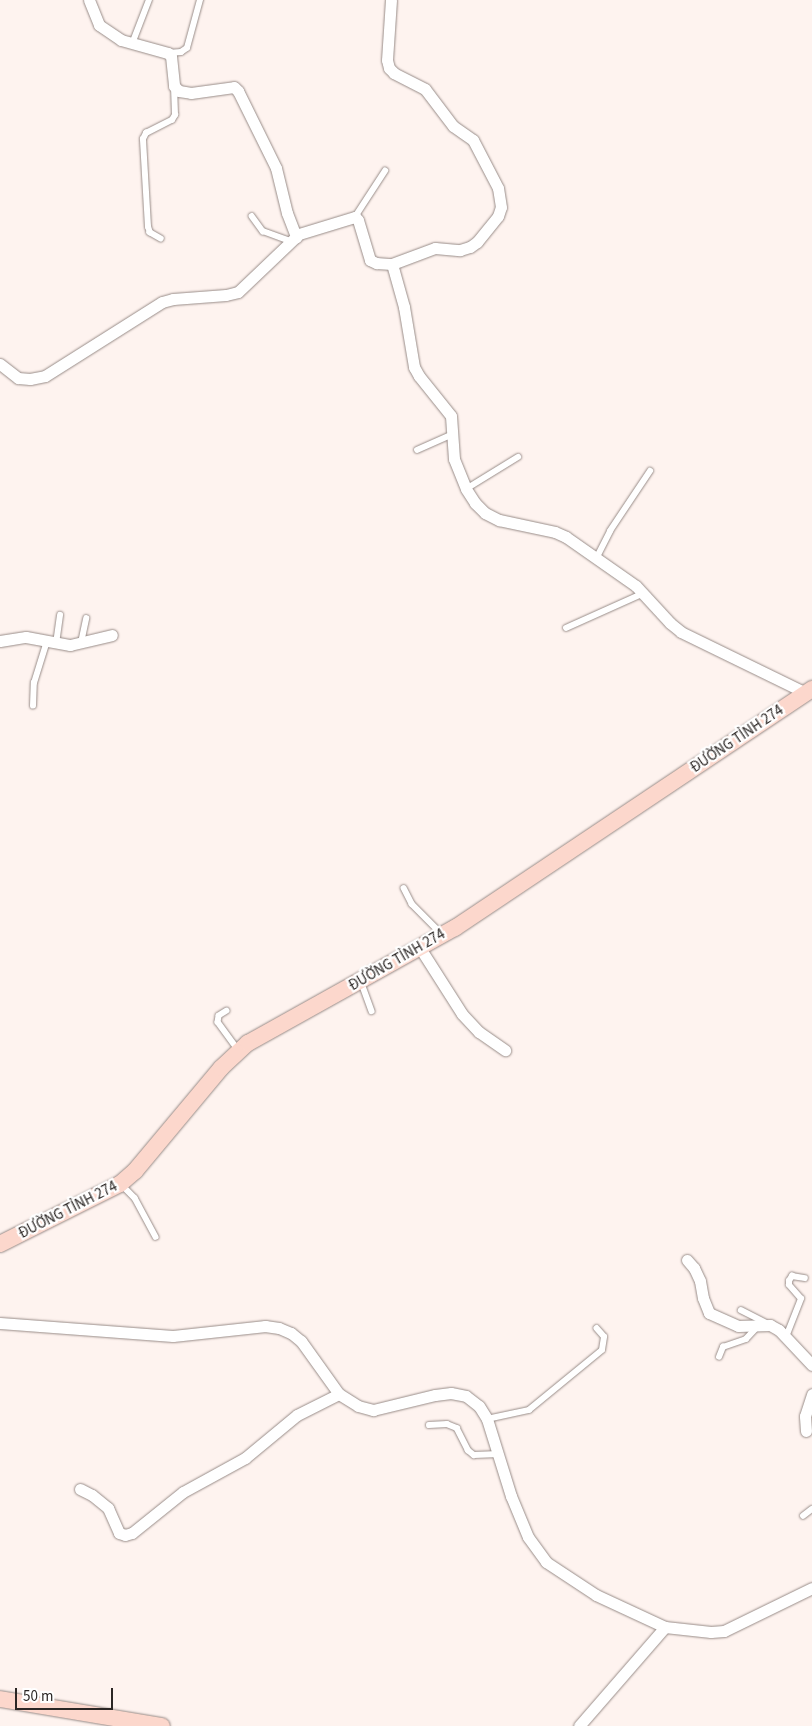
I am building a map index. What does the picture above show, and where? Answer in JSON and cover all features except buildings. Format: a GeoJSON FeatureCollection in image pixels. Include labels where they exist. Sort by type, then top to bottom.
{"type":"FeatureCollection","features":[{"type":"Feature","properties":{"kind":"main road","name":"ĐƯỜNG TỈNH 274"},"geometry":{"type":"LineString","coordinates":[[0,1244],[120,1184],[135,1171],[221,1068],[248,1043],[443,935],[809,691]]}},
{"type":"Feature","properties":{"kind":"main road"},"geometry":{"type":"LineString","coordinates":[[0,1699],[162,1726]]}},
{"type":"Feature","properties":{"kind":"street"},"geometry":{"type":"LineString","coordinates":[[88,0],[99,25],[121,40],[168,53],[171,56],[173,65],[174,86],[179,91],[191,93],[234,87],[238,91],[276,168],[293,239]]}},
{"type":"Feature","properties":{"kind":"street"},"geometry":{"type":"LineString","coordinates":[[0,364],[18,378],[30,379],[45,376],[162,302],[173,299],[226,295],[238,292],[293,239],[311,229],[355,217],[358,220],[370,260],[376,263],[392,264],[425,250],[460,250],[470,247],[477,242],[498,216],[501,207],[498,188],[473,140],[453,126],[425,88],[394,73],[389,68],[387,60],[391,0]]}},
{"type":"Feature","properties":{"kind":"street"},"geometry":{"type":"LineString","coordinates":[[392,264],[404,307],[414,367],[451,416],[454,459],[466,489],[485,512],[500,520],[556,532],[597,557],[644,593],[670,623],[681,632],[809,691]]}},
{"type":"Feature","properties":{"kind":"street"},"geometry":{"type":"LineString","coordinates":[[0,641],[26,636],[52,643],[70,645],[112,635]]}},
{"type":"Feature","properties":{"kind":"street"},"geometry":{"type":"LineString","coordinates":[[420,948],[462,1014],[479,1032],[505,1050]]}},
{"type":"Feature","properties":{"kind":"street"},"geometry":{"type":"LineString","coordinates":[[687,1260],[694,1268],[700,1281],[702,1298],[709,1313],[738,1326],[765,1324],[786,1337],[812,1365]]}},
{"type":"Feature","properties":{"kind":"street"},"geometry":{"type":"LineString","coordinates":[[0,1323],[173,1336],[265,1326],[279,1328],[291,1332],[301,1341],[340,1394],[358,1406],[373,1410],[435,1395],[451,1393],[466,1396],[479,1406],[487,1419],[511,1496],[528,1537],[546,1562],[596,1595],[665,1627],[724,1632],[737,1627],[772,1606],[812,1588]]}},
{"type":"Feature","properties":{"kind":"street"},"geometry":{"type":"LineString","coordinates":[[80,1489],[92,1494],[108,1508],[119,1533],[125,1535],[132,1533],[183,1492],[245,1458],[297,1415],[340,1394]]}},
{"type":"Feature","properties":{"kind":"street"},"geometry":{"type":"LineString","coordinates":[[806,1431],[805,1416],[812,1394]]}},
{"type":"Feature","properties":{"kind":"street"},"geometry":{"type":"LineString","coordinates":[[578,1726],[665,1627]]}},
{"type":"Feature","properties":{"kind":"lane"},"geometry":{"type":"LineString","coordinates":[[132,44],[149,0]]}},
{"type":"Feature","properties":{"kind":"lane"},"geometry":{"type":"LineString","coordinates":[[168,53],[181,52],[187,48],[200,0]]}},
{"type":"Feature","properties":{"kind":"lane"},"geometry":{"type":"LineString","coordinates":[[161,239],[150,233],[148,227],[143,140],[146,133],[172,120],[175,115],[174,86]]}},
{"type":"Feature","properties":{"kind":"lane"},"geometry":{"type":"LineString","coordinates":[[355,217],[385,171]]}},
{"type":"Feature","properties":{"kind":"lane"},"geometry":{"type":"LineString","coordinates":[[252,216],[263,231],[293,239]]}},
{"type":"Feature","properties":{"kind":"lane"},"geometry":{"type":"LineString","coordinates":[[417,450],[453,434]]}},
{"type":"Feature","properties":{"kind":"lane"},"geometry":{"type":"LineString","coordinates":[[466,489],[518,457]]}},
{"type":"Feature","properties":{"kind":"lane"},"geometry":{"type":"LineString","coordinates":[[597,557],[610,531],[650,471]]}},
{"type":"Feature","properties":{"kind":"lane"},"geometry":{"type":"LineString","coordinates":[[566,628],[644,593]]}},
{"type":"Feature","properties":{"kind":"lane"},"geometry":{"type":"LineString","coordinates":[[33,706],[34,683],[52,643],[60,615]]}},
{"type":"Feature","properties":{"kind":"lane"},"geometry":{"type":"LineString","coordinates":[[81,643],[86,619]]}},
{"type":"Feature","properties":{"kind":"lane"},"geometry":{"type":"LineString","coordinates":[[404,888],[412,904],[443,935]]}},
{"type":"Feature","properties":{"kind":"lane"},"geometry":{"type":"LineString","coordinates":[[361,982],[372,1011]]}},
{"type":"Feature","properties":{"kind":"lane"},"geometry":{"type":"LineString","coordinates":[[227,1011],[219,1016],[218,1022],[239,1052]]}},
{"type":"Feature","properties":{"kind":"lane"},"geometry":{"type":"LineString","coordinates":[[120,1184],[135,1198],[156,1237]]}},
{"type":"Feature","properties":{"kind":"lane"},"geometry":{"type":"LineString","coordinates":[[786,1337],[801,1299],[788,1285],[789,1280],[792,1276],[805,1278]]}},
{"type":"Feature","properties":{"kind":"lane"},"geometry":{"type":"LineString","coordinates":[[719,1357],[723,1347],[746,1339],[765,1324],[741,1310]]}},
{"type":"Feature","properties":{"kind":"lane"},"geometry":{"type":"LineString","coordinates":[[487,1419],[529,1410],[602,1350],[604,1337],[598,1328]]}},
{"type":"Feature","properties":{"kind":"lane"},"geometry":{"type":"LineString","coordinates":[[429,1425],[447,1424],[457,1428],[468,1450],[474,1455],[499,1454]]}},
{"type":"Feature","properties":{"kind":"lane"},"geometry":{"type":"LineString","coordinates":[[803,1516],[812,1509]]}}]}
